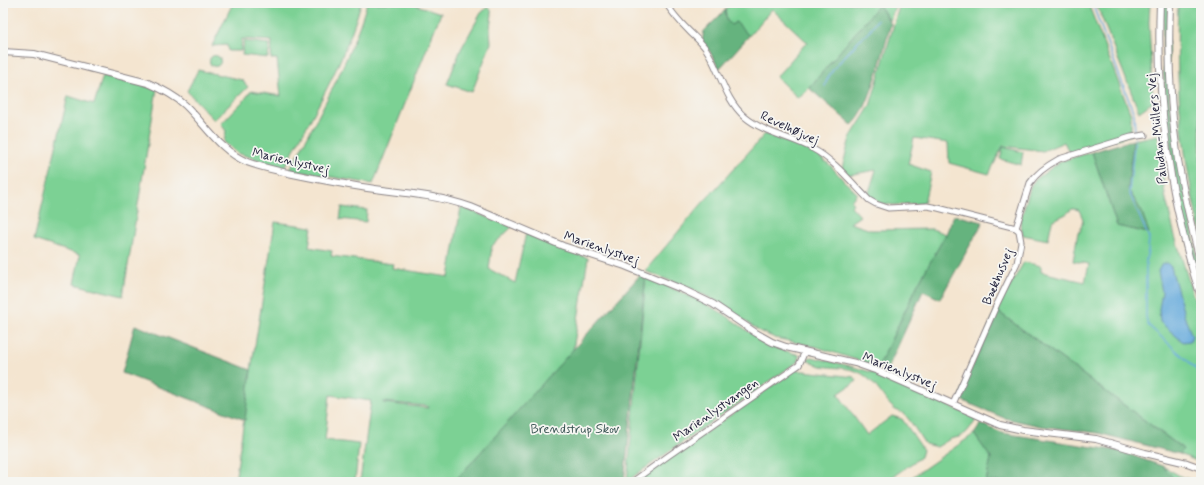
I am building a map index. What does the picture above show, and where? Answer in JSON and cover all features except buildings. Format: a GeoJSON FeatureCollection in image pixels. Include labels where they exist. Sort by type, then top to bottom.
{"type":"FeatureCollection","features":[{"type":"Feature","properties":{"kind":"street","name":"Revelhøjvej"},"geometry":{"type":"LineString","coordinates":[[666,3],[674,15],[706,50],[728,94],[739,111],[745,117],[768,130],[819,152],[869,200],[888,208],[927,206],[1016,228]]}},
{"type":"Feature","properties":{"kind":"street","name":"Paludan-Müllers Vej"},"geometry":{"type":"LineString","coordinates":[[1160,3],[1162,102],[1169,161],[1178,215],[1201,296]]}},
{"type":"Feature","properties":{"kind":"street","name":"Paludan-Müllers Vej"},"geometry":{"type":"LineString","coordinates":[[1170,3],[1170,74],[1178,159],[1188,213],[1201,264]]}},
{"type":"Feature","properties":{"kind":"street","name":"Marienlystvej"},"geometry":{"type":"LineString","coordinates":[[3,52],[34,54],[148,83],[177,99],[225,148],[248,163],[296,175],[356,186],[419,194],[457,202],[564,246],[625,266],[677,287],[712,304],[772,342],[855,363],[916,387],[990,421],[1012,428],[1096,439],[1201,468]]}},
{"type":"Feature","properties":{"kind":"street","name":"Bækhusvej"},"geometry":{"type":"LineString","coordinates":[[954,404],[997,304],[1017,263],[1021,242],[1019,231],[1016,228],[1030,183],[1034,177],[1059,159],[1131,137],[1145,135]]}},
{"type":"Feature","properties":{"kind":"street","name":"Marienlystvangen"},"geometry":{"type":"LineString","coordinates":[[632,482],[799,365],[805,351]]}},
{"type":"Feature","properties":{"kind":"green space"},"geometry":{"type":"Polygon","coordinates":[[[233,3],[361,3],[337,67],[317,108],[284,168],[237,153],[224,142],[226,131],[221,124],[251,91],[281,96],[277,59],[271,59],[272,41],[242,39],[241,51],[228,51],[227,45],[212,46],[233,3]]]}},
{"type":"Feature","properties":{"kind":"green space"},"geometry":{"type":"Polygon","coordinates":[[[367,3],[410,3],[441,13],[373,184],[290,170],[343,67],[367,3]]]}},
{"type":"Feature","properties":{"kind":"green space"},"geometry":{"type":"Polygon","coordinates":[[[731,3],[896,3],[890,21],[879,5],[809,88],[798,98],[776,77],[807,42],[772,9],[749,36],[736,22],[731,25],[727,21],[725,10],[731,3]]]}},
{"type":"Feature","properties":{"kind":"green space"},"geometry":{"type":"Polygon","coordinates":[[[900,3],[1088,3],[1131,115],[1131,135],[1070,154],[1064,142],[1043,151],[1003,146],[989,174],[949,163],[948,143],[914,138],[908,164],[931,172],[924,203],[893,205],[880,203],[868,195],[876,170],[848,175],[842,168],[850,138],[870,106],[900,3]]]}},
{"type":"Feature","properties":{"kind":"green space"},"geometry":{"type":"Polygon","coordinates":[[[1096,3],[1150,3],[1149,23],[1153,102],[1139,112],[1096,3]]]}},
{"type":"Feature","properties":{"kind":"green space"},"geometry":{"type":"Polygon","coordinates":[[[1164,3],[1168,3],[1169,100],[1201,273],[1201,287],[1183,217],[1170,147],[1164,75],[1164,3]]]}},
{"type":"Feature","properties":{"kind":"green space"},"geometry":{"type":"Polygon","coordinates":[[[1178,3],[1201,3],[1201,237],[1189,178],[1179,100],[1177,42],[1178,3]]]}},
{"type":"Feature","properties":{"kind":"green space"},"geometry":{"type":"Polygon","coordinates":[[[879,5],[891,24],[876,78],[865,107],[859,118],[852,125],[809,88],[879,5]]]}},
{"type":"Feature","properties":{"kind":"green space"},"geometry":{"type":"Polygon","coordinates":[[[488,7],[490,8],[492,14],[490,28],[491,43],[472,92],[447,84],[461,49],[481,13],[488,7]]]}},
{"type":"Feature","properties":{"kind":"green space"},"geometry":{"type":"Polygon","coordinates":[[[725,10],[727,21],[731,25],[736,22],[749,36],[719,69],[702,41],[704,31],[725,10]]]}},
{"type":"Feature","properties":{"kind":"green space"},"geometry":{"type":"Polygon","coordinates":[[[244,41],[270,44],[268,58],[242,55],[244,41]]]}},
{"type":"Feature","properties":{"kind":"green space"},"geometry":{"type":"Polygon","coordinates":[[[215,55],[219,57],[221,61],[219,65],[215,67],[211,65],[209,61],[211,57],[215,55]]]}},
{"type":"Feature","properties":{"kind":"green space"},"geometry":{"type":"Polygon","coordinates":[[[198,70],[242,80],[248,87],[214,120],[187,91],[198,70]]]}},
{"type":"Feature","properties":{"kind":"green space"},"geometry":{"type":"Polygon","coordinates":[[[103,76],[157,89],[123,296],[74,284],[80,255],[34,240],[68,96],[94,104],[103,76]]]}},
{"type":"Feature","properties":{"kind":"green space"},"geometry":{"type":"Polygon","coordinates":[[[765,134],[812,151],[830,165],[857,193],[851,201],[853,204],[851,206],[860,216],[850,223],[871,230],[932,229],[946,234],[918,284],[878,367],[817,347],[775,338],[759,331],[718,302],[694,290],[645,271],[699,207],[765,134]]]}},
{"type":"Feature","properties":{"kind":"green space"},"geometry":{"type":"Polygon","coordinates":[[[1158,135],[1165,195],[1175,236],[1201,321],[1201,463],[1180,454],[1182,448],[996,310],[1024,262],[1041,266],[1041,272],[1085,282],[1089,264],[1073,261],[1078,232],[1080,232],[1083,219],[1079,210],[1072,209],[1066,214],[1052,221],[1048,240],[1023,235],[1020,222],[1031,185],[1035,180],[1061,161],[1092,152],[1117,226],[1148,233],[1142,212],[1128,189],[1133,140],[1158,135]]]}},
{"type":"Feature","properties":{"kind":"green space"},"geometry":{"type":"Polygon","coordinates":[[[1133,140],[1128,189],[1142,212],[1149,233],[1117,226],[1092,152],[1133,140]]]}},
{"type":"Feature","properties":{"kind":"green space"},"geometry":{"type":"Polygon","coordinates":[[[1003,147],[1023,152],[1021,165],[1000,159],[1003,147]]]}},
{"type":"Feature","properties":{"kind":"green space"},"geometry":{"type":"Polygon","coordinates":[[[342,207],[367,210],[366,222],[340,219],[342,207]]]}},
{"type":"Feature","properties":{"kind":"green space"},"geometry":{"type":"Polygon","coordinates":[[[461,207],[512,227],[492,246],[489,269],[515,283],[526,233],[556,247],[588,258],[573,350],[454,482],[360,482],[371,401],[330,395],[325,440],[359,444],[355,482],[235,482],[251,370],[275,222],[312,227],[309,247],[332,251],[331,256],[393,264],[392,268],[449,277],[461,207]],[[383,402],[428,408],[427,406],[383,402]]]}},
{"type":"Feature","properties":{"kind":"green space"},"geometry":{"type":"Polygon","coordinates":[[[954,215],[983,222],[940,299],[923,291],[887,370],[878,367],[918,284],[946,234],[954,215]]]}},
{"type":"Feature","properties":{"kind":"green space","name":"Brendstrup Skov"},"geometry":{"type":"Polygon","coordinates":[[[641,274],[646,276],[624,482],[454,482],[641,274]]]}},
{"type":"Feature","properties":{"kind":"green space"},"geometry":{"type":"Polygon","coordinates":[[[646,276],[724,314],[762,341],[776,348],[799,355],[799,361],[627,481],[646,276]]]}},
{"type":"Feature","properties":{"kind":"green space"},"geometry":{"type":"Polygon","coordinates":[[[996,310],[1183,449],[1180,454],[1098,433],[1040,426],[1004,418],[963,401],[960,396],[996,310]]]}},
{"type":"Feature","properties":{"kind":"green space"},"geometry":{"type":"Polygon","coordinates":[[[135,325],[251,370],[245,420],[122,373],[135,325]]]}},
{"type":"Feature","properties":{"kind":"green space"},"geometry":{"type":"Polygon","coordinates":[[[812,357],[874,373],[970,415],[975,418],[975,422],[966,433],[959,437],[950,439],[937,447],[925,444],[906,416],[895,410],[872,382],[862,374],[850,369],[818,365],[806,359],[812,357]]]}},
{"type":"Feature","properties":{"kind":"green space"},"geometry":{"type":"Polygon","coordinates":[[[795,370],[854,377],[857,381],[838,394],[867,435],[892,416],[902,419],[923,450],[921,457],[885,482],[637,482],[646,474],[795,370]]]}},
{"type":"Feature","properties":{"kind":"green space"},"geometry":{"type":"Polygon","coordinates":[[[981,424],[1002,433],[1119,451],[1162,466],[1177,482],[986,482],[991,458],[974,434],[981,424]]]}},
{"type":"Feature","properties":{"kind":"green space"},"geometry":{"type":"Polygon","coordinates":[[[974,434],[991,458],[986,482],[905,482],[974,434]]]}},
{"type":"Feature","properties":{"kind":"green space"},"geometry":{"type":"Polygon","coordinates":[[[1162,466],[1182,477],[1199,482],[1177,482],[1162,466]]]}},
{"type":"Feature","properties":{"kind":"water"},"geometry":{"type":"Polygon","coordinates":[[[1167,263],[1171,267],[1185,318],[1192,336],[1190,341],[1183,342],[1160,322],[1159,309],[1162,292],[1158,271],[1162,264],[1167,263]]]}},
{"type":"Feature","properties":{"kind":"waterway"},"geometry":{"type":"LineString","coordinates":[[1092,3],[1134,114],[1135,134]]}},
{"type":"Feature","properties":{"kind":"waterway"},"geometry":{"type":"LineString","coordinates":[[825,86],[834,68],[858,41],[868,33],[877,20]]}},
{"type":"Feature","properties":{"kind":"waterway"},"geometry":{"type":"LineString","coordinates":[[1135,138],[1129,192],[1149,238],[1146,259],[1146,317],[1148,325],[1196,369],[1201,381]]}}]}
